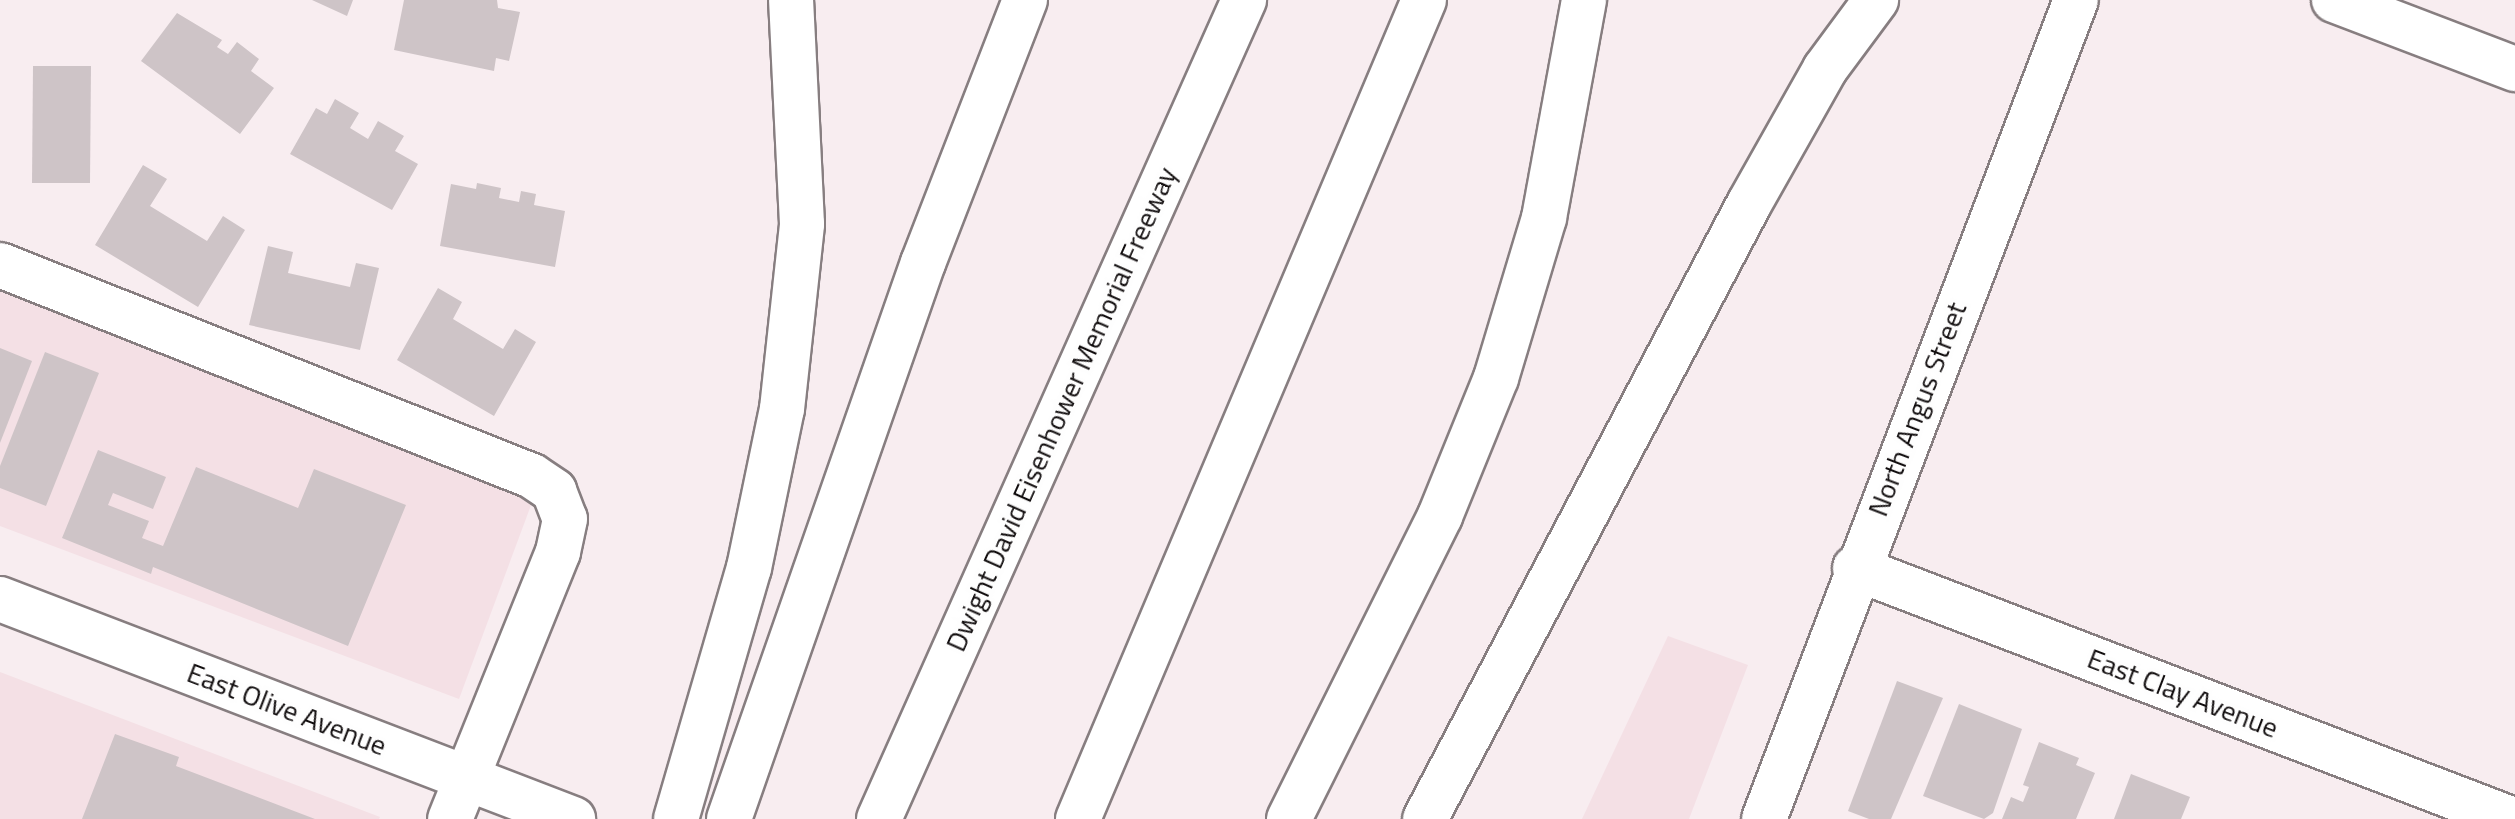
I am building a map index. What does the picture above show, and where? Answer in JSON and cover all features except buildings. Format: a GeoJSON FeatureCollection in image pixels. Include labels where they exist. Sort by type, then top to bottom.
{"type":"FeatureCollection","features":[{"type":"Feature","properties":{"kind":"main road"},"geometry":{"type":"LineString","coordinates":[[676,819],[712,701],[767,489],[794,312],[802,140],[791,0]]}},
{"type":"Feature","properties":{"kind":"main road"},"geometry":{"type":"LineString","coordinates":[[729,819],[923,263],[1025,0]]}},
{"type":"Feature","properties":{"kind":"main road","name":"Dwight David Eisenhower Memorial Freeway"},"geometry":{"type":"LineString","coordinates":[[879,819],[1244,0]]}},
{"type":"Feature","properties":{"kind":"main road"},"geometry":{"type":"LineString","coordinates":[[1078,819],[1424,0]]}},
{"type":"Feature","properties":{"kind":"main road"},"geometry":{"type":"LineString","coordinates":[[1289,819],[1403,592],[1496,378],[1544,218],[1584,0]]}},
{"type":"Feature","properties":{"kind":"main road"},"geometry":{"type":"LineString","coordinates":[[1425,819],[1749,204],[1825,69],[1876,0]]}},
{"type":"Feature","properties":{"kind":"main road","name":"North Angus Street"},"geometry":{"type":"LineString","coordinates":[[1764,819],[1855,568],[2076,0]]}},
{"type":"Feature","properties":{"kind":"main road"},"geometry":{"type":"LineString","coordinates":[[2334,0],[2515,69]]}},
{"type":"Feature","properties":{"kind":"main road"},"geometry":{"type":"LineString","coordinates":[[0,265],[532,476],[554,491],[565,519],[558,552],[450,819]]}},
{"type":"Feature","properties":{"kind":"main road","name":"East Clay Avenue"},"geometry":{"type":"LineString","coordinates":[[1855,568],[2511,819]]}},
{"type":"Feature","properties":{"kind":"main road","name":"East Olive Avenue"},"geometry":{"type":"LineString","coordinates":[[0,599],[573,819]]}},
{"type":"Feature","properties":{"kind":"shaded area"},"geometry":{"type":"Polygon","coordinates":[[[0,277],[537,489],[459,699],[0,526],[0,277]]]}},
{"type":"Feature","properties":{"kind":"shaded area"},"geometry":{"type":"Polygon","coordinates":[[[1668,636],[1748,665],[1689,819],[1582,819],[1668,636]]]}},
{"type":"Feature","properties":{"kind":"shaded area"},"geometry":{"type":"Polygon","coordinates":[[[0,672],[380,817],[0,819],[0,672]]]}}]}
